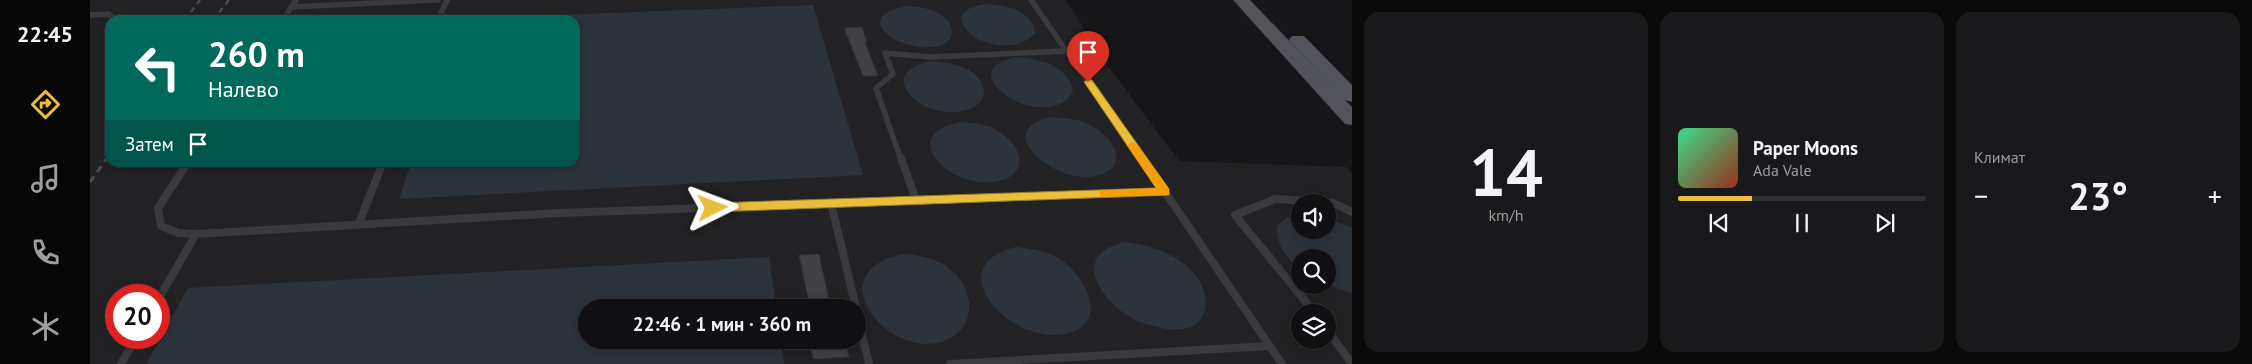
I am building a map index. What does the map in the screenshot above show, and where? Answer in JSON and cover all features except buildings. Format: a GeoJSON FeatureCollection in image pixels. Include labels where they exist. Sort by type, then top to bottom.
{"type":"FeatureCollection","features":[{"type":"Feature","properties":{"kind":"main road"},"geometry":{"type":"LineString","coordinates":[[1241,0],[1352,118]]}},
{"type":"Feature","properties":{"kind":"main road"},"geometry":{"type":"LineString","coordinates":[[1260,0],[1352,96]]}},
{"type":"Feature","properties":{"kind":"lane"},"geometry":{"type":"LineString","coordinates":[[286,15],[296,0]]}},
{"type":"Feature","properties":{"kind":"lane"},"geometry":{"type":"LineString","coordinates":[[292,7],[438,0]]}},
{"type":"Feature","properties":{"kind":"lane"},"geometry":{"type":"LineString","coordinates":[[440,15],[447,0]]}},
{"type":"Feature","properties":{"kind":"lane"},"geometry":{"type":"LineString","coordinates":[[1031,0],[1282,364]]}},
{"type":"Feature","properties":{"kind":"lane"},"geometry":{"type":"LineString","coordinates":[[90,14],[110,15]]}},
{"type":"Feature","properties":{"kind":"lane"},"geometry":{"type":"LineString","coordinates":[[916,200],[876,88],[893,74],[885,53],[930,57],[1067,51]]}},
{"type":"Feature","properties":{"kind":"lane"},"geometry":{"type":"LineString","coordinates":[[185,167],[158,208],[161,226],[178,233],[196,234],[359,223],[831,202],[1164,192]]}},
{"type":"Feature","properties":{"kind":"lane"},"geometry":{"type":"LineString","coordinates":[[359,223],[381,167]]}},
{"type":"Feature","properties":{"kind":"lane"},"geometry":{"type":"LineString","coordinates":[[1307,304],[1235,215],[1275,199],[1333,203],[1352,212]]}},
{"type":"Feature","properties":{"kind":"lane"},"geometry":{"type":"LineString","coordinates":[[831,202],[854,299]]}},
{"type":"Feature","properties":{"kind":"lane"},"geometry":{"type":"LineString","coordinates":[[167,284],[196,234]]}},
{"type":"Feature","properties":{"kind":"lane"},"geometry":{"type":"LineString","coordinates":[[1336,342],[1352,364]]}},
{"type":"Feature","properties":{"kind":"lane"},"geometry":{"type":"LineString","coordinates":[[950,364],[1269,346]]}},
{"type":"Feature","properties":{"kind":"lane"},"geometry":{"type":"LineString","coordinates":[[121,364],[130,349]]}},
{"type":"Feature","properties":{"kind":"lane"},"geometry":{"type":"LineString","coordinates":[[866,349],[869,364]]}},
{"type":"Feature","properties":{"kind":"shaded area"},"geometry":{"type":"Polygon","coordinates":[[[90,0],[1066,0],[1105,62],[1179,161],[1346,167],[1352,173],[1352,364],[90,364],[90,0]]]}},
{"type":"Feature","properties":{"kind":"shaded area"},"geometry":{"type":"Polygon","coordinates":[[[985,4],[1009,8],[1023,14],[1033,25],[1035,33],[1027,40],[1017,44],[993,44],[981,41],[971,35],[964,27],[961,17],[969,9],[985,4]]]}},
{"type":"Feature","properties":{"kind":"shaded area"},"geometry":{"type":"Polygon","coordinates":[[[813,5],[863,175],[399,199],[410,167],[580,167],[580,15],[560,15],[813,5]]]}},
{"type":"Feature","properties":{"kind":"shaded area"},"geometry":{"type":"Polygon","coordinates":[[[908,6],[931,10],[945,18],[951,28],[950,38],[940,45],[918,47],[904,44],[884,31],[880,24],[882,17],[891,11],[908,6]]]}},
{"type":"Feature","properties":{"kind":"shaded area"},"geometry":{"type":"Polygon","coordinates":[[[1017,57],[1044,62],[1060,70],[1066,76],[1073,92],[1060,104],[1043,107],[1024,104],[1008,96],[996,86],[991,74],[997,64],[1017,57]]]}},
{"type":"Feature","properties":{"kind":"shaded area"},"geometry":{"type":"Polygon","coordinates":[[[932,61],[957,65],[978,77],[984,92],[980,102],[960,112],[939,111],[920,104],[907,91],[904,79],[909,70],[920,64],[932,61]]]}},
{"type":"Feature","properties":{"kind":"shaded area"},"geometry":{"type":"Polygon","coordinates":[[[1053,117],[1081,121],[1100,131],[1114,147],[1115,163],[1110,170],[1101,175],[1087,177],[1072,175],[1057,170],[1043,162],[1032,152],[1026,142],[1027,132],[1035,123],[1053,117]]]}},
{"type":"Feature","properties":{"kind":"shaded area"},"geometry":{"type":"Polygon","coordinates":[[[961,122],[976,123],[989,127],[998,131],[1014,145],[1019,161],[1018,168],[1013,174],[1005,179],[993,182],[976,182],[960,177],[946,169],[936,159],[931,148],[932,137],[942,128],[961,122]]]}},
{"type":"Feature","properties":{"kind":"shaded area"},"geometry":{"type":"Polygon","coordinates":[[[1291,217],[1291,239],[1336,239],[1336,221],[1352,228],[1352,293],[1336,288],[1336,249],[1291,249],[1290,260],[1280,245],[1277,233],[1277,226],[1286,218],[1291,217]]]}},
{"type":"Feature","properties":{"kind":"shaded area"},"geometry":{"type":"Polygon","coordinates":[[[1125,242],[1150,247],[1165,253],[1187,266],[1196,276],[1203,287],[1206,298],[1205,309],[1201,318],[1194,325],[1183,329],[1168,329],[1146,324],[1125,314],[1105,295],[1098,285],[1095,264],[1099,255],[1109,248],[1125,242]]]}},
{"type":"Feature","properties":{"kind":"shaded area"},"geometry":{"type":"Polygon","coordinates":[[[1016,247],[1055,256],[1069,266],[1077,275],[1089,297],[1091,308],[1089,318],[1082,327],[1069,333],[1047,335],[1025,329],[1006,318],[991,303],[983,287],[983,271],[993,257],[1016,247]]]}},
{"type":"Feature","properties":{"kind":"shaded area"},"geometry":{"type":"Polygon","coordinates":[[[903,254],[923,257],[943,264],[953,271],[966,291],[969,313],[965,324],[958,333],[947,340],[926,344],[904,339],[885,328],[871,313],[863,296],[865,279],[877,264],[903,254]]]}},
{"type":"Feature","properties":{"kind":"shaded area"},"geometry":{"type":"Polygon","coordinates":[[[769,257],[775,299],[578,299],[578,349],[782,349],[784,364],[146,364],[154,349],[170,349],[170,321],[188,288],[769,257]]]}},
{"type":"Feature","properties":{"kind":"railway"},"geometry":{"type":"LineString","coordinates":[[189,15],[200,0]]}},
{"type":"Feature","properties":{"kind":"railway"},"geometry":{"type":"LineString","coordinates":[[217,15],[229,0]]}},
{"type":"Feature","properties":{"kind":"railway"},"geometry":{"type":"LineString","coordinates":[[90,182],[105,161]]}},
{"type":"Feature","properties":{"kind":"slow traffic"},"geometry":{"type":"LineString","coordinates":[[1104,194],[1164,192],[1132,145]]}},
{"type":"Feature","properties":{"kind":"route"},"geometry":{"type":"LineString","coordinates":[[713,208],[831,202],[1164,192],[1088,82]]}}]}
